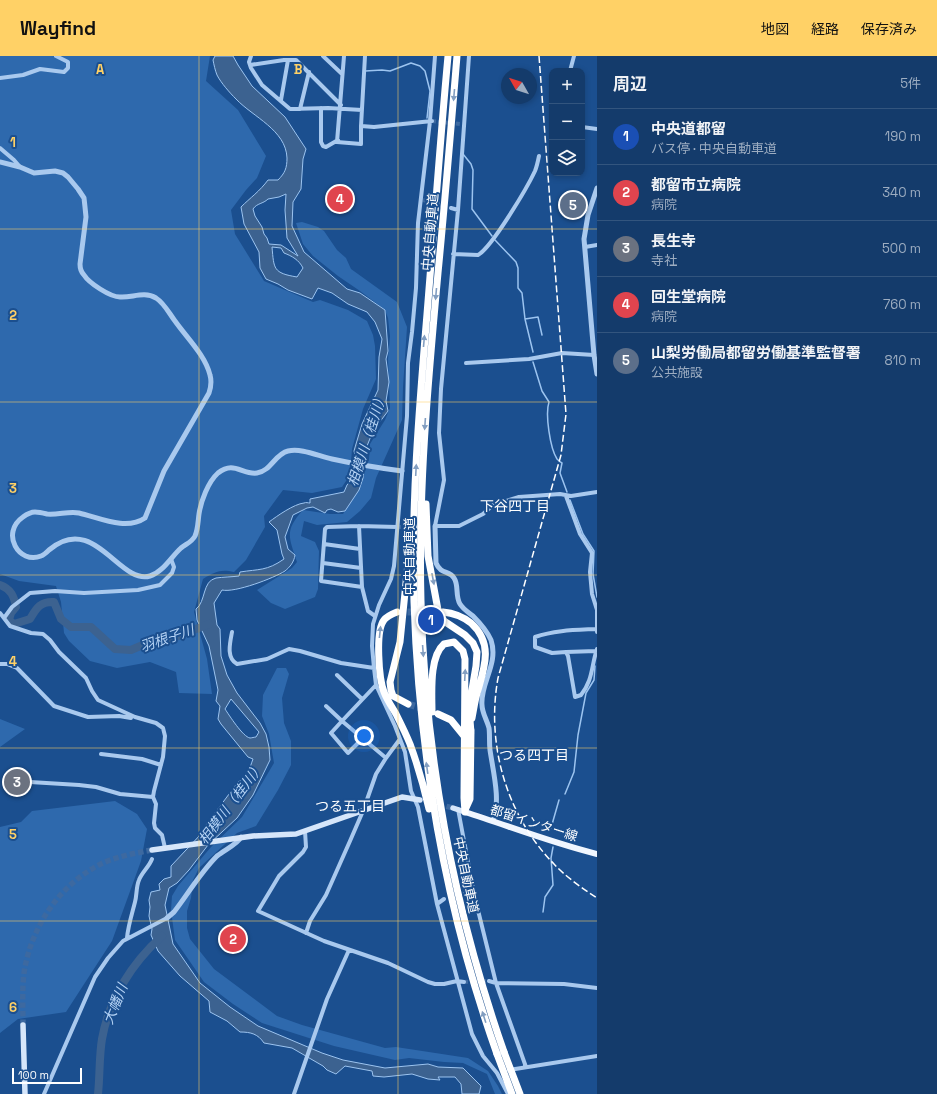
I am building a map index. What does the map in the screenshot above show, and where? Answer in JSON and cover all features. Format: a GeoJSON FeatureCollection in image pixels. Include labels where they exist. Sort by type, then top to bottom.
{"type":"FeatureCollection","features":[{"type":"Feature","properties":{"kind":"highway","name":"中央自動車道"},"geometry":{"type":"LineString","coordinates":[[448,56],[421,385],[415,487],[414,600],[420,704],[429,783],[448,883],[465,954],[500,1053],[520,1094]]}},
{"type":"Feature","properties":{"kind":"highway","name":"中央自動車道"},"geometry":{"type":"LineString","coordinates":[[457,56],[424,441],[421,600],[427,703],[436,782],[447,847],[460,905],[512,1094]]}},
{"type":"Feature","properties":{"kind":"highway"},"geometry":{"type":"LineString","coordinates":[[424,441],[428,556],[438,610],[444,621],[465,635],[473,643],[477,652],[469,707],[467,735]]}},
{"type":"Feature","properties":{"kind":"highway"},"geometry":{"type":"LineString","coordinates":[[408,704],[393,696],[390,682],[400,642],[415,487]]}},
{"type":"Feature","properties":{"kind":"highway"},"geometry":{"type":"LineString","coordinates":[[397,612],[384,619],[381,626],[379,665],[381,682],[384,693],[404,731],[420,771],[448,883]]}},
{"type":"Feature","properties":{"kind":"highway"},"geometry":{"type":"LineString","coordinates":[[443,612],[459,615],[466,620],[480,633],[485,647],[485,665],[467,735]]}},
{"type":"Feature","properties":{"kind":"highway"},"geometry":{"type":"LineString","coordinates":[[436,782],[432,718],[432,686],[434,665],[437,652],[441,646],[448,642],[454,642],[463,650],[465,659],[470,799],[458,810]]}},
{"type":"Feature","properties":{"kind":"highway"},"geometry":{"type":"LineString","coordinates":[[438,714],[451,720],[467,735]]}},
{"type":"Feature","properties":{"kind":"main road"},"geometry":{"type":"LineString","coordinates":[[152,850],[241,837],[296,834],[402,798],[417,799]]}},
{"type":"Feature","properties":{"kind":"main road","name":"都留インター線"},"geometry":{"type":"LineString","coordinates":[[458,810],[578,850],[597,854]]}},
{"type":"Feature","properties":{"kind":"main road"},"geometry":{"type":"LineString","coordinates":[[23,1025],[25,1094]]}},
{"type":"Feature","properties":{"kind":"street"},"geometry":{"type":"LineString","coordinates":[[0,78],[23,75],[40,69],[64,72],[68,68],[68,62],[56,56]]}},
{"type":"Feature","properties":{"kind":"street"},"geometry":{"type":"LineString","coordinates":[[251,56],[249,62],[250,65],[262,85],[267,91],[281,100],[290,109],[340,107],[362,110]]}},
{"type":"Feature","properties":{"kind":"street"},"geometry":{"type":"LineString","coordinates":[[323,56],[342,74]]}},
{"type":"Feature","properties":{"kind":"street"},"geometry":{"type":"LineString","coordinates":[[338,140],[344,56]]}},
{"type":"Feature","properties":{"kind":"street"},"geometry":{"type":"LineString","coordinates":[[338,140],[337,142],[361,144],[364,56]]}},
{"type":"Feature","properties":{"kind":"street"},"geometry":{"type":"LineString","coordinates":[[435,56],[431,121],[418,223],[416,288],[408,363],[407,416],[394,566],[391,579],[375,616],[372,646],[376,685],[405,752],[411,791],[417,799],[437,904],[472,1034],[483,1056],[497,1073],[508,1094]]}},
{"type":"Feature","properties":{"kind":"street"},"geometry":{"type":"LineString","coordinates":[[469,56],[461,124],[458,210],[441,389],[439,433],[444,480],[435,526],[436,563],[441,571],[452,575],[455,579],[460,605],[480,623],[486,632],[493,649],[492,666],[482,697],[482,704],[489,730],[494,779],[496,810],[493,821]]}},
{"type":"Feature","properties":{"kind":"street"},"geometry":{"type":"LineString","coordinates":[[571,68],[574,56]]}},
{"type":"Feature","properties":{"kind":"street"},"geometry":{"type":"LineString","coordinates":[[281,100],[288,60]]}},
{"type":"Feature","properties":{"kind":"street"},"geometry":{"type":"LineString","coordinates":[[250,65],[296,60],[309,72],[340,107]]}},
{"type":"Feature","properties":{"kind":"street"},"geometry":{"type":"LineString","coordinates":[[300,109],[309,72]]}},
{"type":"Feature","properties":{"kind":"street"},"geometry":{"type":"LineString","coordinates":[[321,108],[321,142],[323,146],[326,147],[338,140]]}},
{"type":"Feature","properties":{"kind":"street"},"geometry":{"type":"LineString","coordinates":[[361,126],[374,127],[431,121]]}},
{"type":"Feature","properties":{"kind":"street"},"geometry":{"type":"LineString","coordinates":[[585,127],[597,129]]}},
{"type":"Feature","properties":{"kind":"street"},"geometry":{"type":"LineString","coordinates":[[0,148],[20,167]]}},
{"type":"Feature","properties":{"kind":"street"},"geometry":{"type":"LineString","coordinates":[[453,254],[481,254],[524,191],[535,171],[539,156]]}},
{"type":"Feature","properties":{"kind":"street"},"geometry":{"type":"LineString","coordinates":[[0,162],[20,167],[34,173],[55,171],[68,177],[84,198],[86,207],[80,264],[80,270],[84,276],[110,295],[126,297],[140,294],[149,295],[156,298],[164,305],[192,342],[210,374],[211,385],[205,400],[159,482],[145,518],[133,523],[113,522],[68,512],[50,514],[34,512],[28,513],[16,522],[12,535],[14,545],[21,554],[34,557],[42,556],[52,547],[64,540],[73,538],[90,543],[110,556],[132,574],[144,577],[155,574],[181,548],[192,541],[196,535],[201,504],[212,480],[218,473],[231,467],[240,468],[250,473],[259,472],[266,470],[287,451],[296,450],[331,459],[402,472]]}},
{"type":"Feature","properties":{"kind":"street"},"geometry":{"type":"LineString","coordinates":[[597,188],[588,215],[584,240],[597,374]]}},
{"type":"Feature","properties":{"kind":"street"},"geometry":{"type":"LineString","coordinates":[[451,208],[458,210]]}},
{"type":"Feature","properties":{"kind":"street"},"geometry":{"type":"LineString","coordinates":[[585,247],[597,246]]}},
{"type":"Feature","properties":{"kind":"street"},"geometry":{"type":"LineString","coordinates":[[466,363],[529,359],[562,353],[594,355]]}},
{"type":"Feature","properties":{"kind":"street"},"geometry":{"type":"LineString","coordinates":[[435,526],[459,526],[483,514],[493,506],[519,497],[560,494],[566,496],[597,492]]}},
{"type":"Feature","properties":{"kind":"street"},"geometry":{"type":"LineString","coordinates":[[566,496],[580,534],[592,553],[590,572],[592,594],[597,610],[597,631],[545,633],[535,636],[535,647],[552,653],[566,652],[597,650],[594,658],[591,679],[581,695],[575,697],[566,652]]}},
{"type":"Feature","properties":{"kind":"street"},"geometry":{"type":"LineString","coordinates":[[359,526],[362,587],[368,611],[375,616]]}},
{"type":"Feature","properties":{"kind":"street"},"geometry":{"type":"LineString","coordinates":[[362,587],[321,581],[327,527],[397,527]]}},
{"type":"Feature","properties":{"kind":"street"},"geometry":{"type":"LineString","coordinates":[[324,544],[360,549]]}},
{"type":"Feature","properties":{"kind":"street"},"geometry":{"type":"LineString","coordinates":[[4,618],[12,607],[18,602],[30,594],[38,592],[122,592],[160,585],[172,573],[174,567],[171,559]]}},
{"type":"Feature","properties":{"kind":"street"},"geometry":{"type":"LineString","coordinates":[[323,563],[361,568]]}},
{"type":"Feature","properties":{"kind":"street"},"geometry":{"type":"LineString","coordinates":[[0,613],[10,626],[31,633],[43,634],[50,640],[59,652],[86,678],[98,700],[119,711],[156,723],[162,728],[164,736],[160,765],[153,797],[156,804],[155,828],[162,835],[167,847]]}},
{"type":"Feature","properties":{"kind":"street"},"geometry":{"type":"LineString","coordinates":[[232,632],[230,654],[232,660],[237,664],[267,660],[289,649],[341,663],[374,668]]}},
{"type":"Feature","properties":{"kind":"street"},"geometry":{"type":"LineString","coordinates":[[0,664],[7,664],[17,668],[54,706],[88,717],[126,716],[135,720],[138,718]]}},
{"type":"Feature","properties":{"kind":"street"},"geometry":{"type":"LineString","coordinates":[[337,675],[362,699]]}},
{"type":"Feature","properties":{"kind":"street"},"geometry":{"type":"LineString","coordinates":[[362,739],[348,753],[331,733],[376,685]]}},
{"type":"Feature","properties":{"kind":"street"},"geometry":{"type":"LineString","coordinates":[[326,706],[362,739],[386,758]]}},
{"type":"Feature","properties":{"kind":"street"},"geometry":{"type":"LineString","coordinates":[[306,933],[310,921],[329,889],[363,811],[376,774],[400,739]]}},
{"type":"Feature","properties":{"kind":"street"},"geometry":{"type":"LineString","coordinates":[[101,754],[142,759],[160,765]]}},
{"type":"Feature","properties":{"kind":"street"},"geometry":{"type":"LineString","coordinates":[[30,782],[96,787],[120,794],[153,797]]}},
{"type":"Feature","properties":{"kind":"street"},"geometry":{"type":"LineString","coordinates":[[458,810],[474,894],[496,982],[526,1067]]}},
{"type":"Feature","properties":{"kind":"street"},"geometry":{"type":"LineString","coordinates":[[305,831],[306,847],[303,852],[279,876],[258,911],[306,933],[349,950],[388,962],[435,984],[444,984],[457,981],[464,982]]}},
{"type":"Feature","properties":{"kind":"street"},"geometry":{"type":"LineString","coordinates":[[44,1094],[95,978],[108,958],[119,944],[127,938],[167,918],[174,912],[214,860],[225,849],[238,842],[241,837]]}},
{"type":"Feature","properties":{"kind":"street"},"geometry":{"type":"LineString","coordinates":[[127,938],[128,926],[135,901],[138,881],[140,876],[150,865],[152,859]]}},
{"type":"Feature","properties":{"kind":"street"},"geometry":{"type":"LineString","coordinates":[[465,894],[474,894]]}},
{"type":"Feature","properties":{"kind":"street"},"geometry":{"type":"LineString","coordinates":[[437,904],[444,899]]}},
{"type":"Feature","properties":{"kind":"street"},"geometry":{"type":"LineString","coordinates":[[294,1094],[317,1027],[335,980],[349,950]]}},
{"type":"Feature","properties":{"kind":"street"},"geometry":{"type":"LineString","coordinates":[[489,981],[564,984],[597,988]]}},
{"type":"Feature","properties":{"kind":"street"},"geometry":{"type":"LineString","coordinates":[[497,1073],[597,1056]]}},
{"type":"Feature","properties":{"kind":"shaded area"},"geometry":{"type":"Polygon","coordinates":[[[0,56],[210,56],[206,81],[238,110],[266,156],[257,178],[231,210],[235,234],[264,281],[313,302],[320,300],[348,310],[367,321],[373,335],[375,346],[376,379],[363,409],[352,449],[350,475],[342,487],[312,493],[283,490],[264,516],[265,527],[246,560],[234,572],[218,572],[203,579],[194,612],[207,659],[212,694],[179,693],[176,672],[150,662],[117,668],[90,661],[69,641],[64,633],[61,602],[56,586],[19,581],[0,574],[0,56]]]}},
{"type":"Feature","properties":{"kind":"shaded area"},"geometry":{"type":"Polygon","coordinates":[[[302,222],[318,227],[324,231],[337,250],[346,258],[351,269],[397,302],[407,327],[402,420],[376,478],[371,498],[360,511],[347,522],[317,525],[304,521],[301,536],[315,542],[319,551],[318,589],[315,597],[285,609],[271,603],[257,590],[292,568],[297,562],[290,540],[290,534],[293,523],[303,510],[330,514],[343,514],[359,490],[369,459],[370,444],[385,420],[390,408],[388,359],[390,336],[388,318],[385,310],[313,256],[303,244],[296,223],[302,222]]]}},
{"type":"Feature","properties":{"kind":"shaded area"},"geometry":{"type":"Polygon","coordinates":[[[277,668],[286,668],[289,674],[282,698],[284,723],[291,741],[291,765],[256,826],[237,833],[199,868],[193,880],[191,898],[187,911],[187,928],[190,939],[214,969],[277,1016],[302,1025],[385,1048],[396,1047],[468,1058],[488,1071],[502,1094],[495,1094],[487,1074],[463,1063],[409,1058],[395,1060],[334,1046],[262,1023],[233,1004],[204,982],[175,940],[171,910],[172,896],[178,886],[211,847],[242,817],[274,763],[269,734],[262,716],[263,695],[277,668]]]}},
{"type":"Feature","properties":{"kind":"shaded area"},"geometry":{"type":"Polygon","coordinates":[[[0,719],[25,729],[0,747],[0,719]]]}},
{"type":"Feature","properties":{"kind":"shaded area"},"geometry":{"type":"Polygon","coordinates":[[[115,801],[137,814],[147,829],[141,861],[112,941],[66,1012],[18,1019],[0,1033],[0,827],[21,822],[32,811],[115,801]]]}},
{"type":"Feature","properties":{"kind":"water","name":"相模川（桂川）"},"geometry":{"type":"Polygon","coordinates":[[[215,56],[233,56],[252,86],[285,117],[306,149],[303,159],[301,189],[293,202],[292,226],[304,252],[347,289],[360,293],[385,310],[388,351],[386,359],[389,382],[386,401],[388,411],[373,431],[367,446],[363,478],[359,490],[345,511],[338,512],[331,509],[327,510],[325,513],[313,507],[307,508],[293,515],[285,537],[288,549],[295,555],[289,568],[264,581],[236,589],[222,590],[214,603],[217,625],[220,629],[221,656],[227,675],[237,693],[260,723],[266,734],[270,760],[253,795],[237,818],[208,845],[177,883],[169,888],[165,905],[173,944],[200,983],[230,1007],[258,1026],[322,1053],[343,1060],[385,1068],[428,1064],[438,1067],[463,1068],[481,1086],[479,1094],[462,1094],[461,1084],[455,1077],[438,1077],[440,1080],[428,1079],[412,1074],[384,1077],[373,1076],[372,1071],[345,1066],[336,1074],[292,1048],[264,1043],[254,1034],[240,1032],[227,1021],[210,1012],[209,1001],[180,976],[158,951],[151,935],[152,929],[149,916],[149,900],[151,892],[160,890],[159,884],[164,879],[171,877],[171,866],[201,834],[238,782],[246,776],[253,759],[248,757],[218,719],[220,706],[216,701],[218,690],[209,646],[197,620],[196,609],[201,602],[208,583],[212,580],[216,578],[239,576],[240,572],[268,568],[284,559],[277,530],[269,522],[295,506],[310,503],[310,499],[344,492],[347,485],[354,477],[356,459],[354,451],[362,424],[378,390],[379,357],[382,339],[375,322],[367,312],[348,304],[332,293],[318,288],[312,299],[288,290],[266,279],[260,268],[259,252],[244,224],[241,207],[268,180],[278,180],[282,175],[287,165],[285,148],[275,132],[243,106],[226,88],[217,75],[213,60],[215,56]],[[286,194],[268,199],[253,209],[269,244],[281,245],[298,256],[287,238],[285,210],[286,194]],[[272,247],[274,265],[279,272],[297,277],[303,268],[297,261],[284,253],[281,248],[272,247]],[[231,699],[225,709],[236,725],[247,737],[256,737],[259,732],[231,699]]]}},
{"type":"Feature","properties":{"kind":"waterway"},"geometry":{"type":"LineString","coordinates":[[365,71],[390,71],[411,63],[420,66],[425,71],[430,91],[427,118]]}},
{"type":"Feature","properties":{"kind":"waterway"},"geometry":{"type":"LineString","coordinates":[[463,154],[471,164],[473,170],[472,209],[492,236]]}},
{"type":"Feature","properties":{"kind":"waterway"},"geometry":{"type":"LineString","coordinates":[[495,240],[516,262],[518,268],[518,288],[522,293],[525,319],[533,352]]}},
{"type":"Feature","properties":{"kind":"waterway"},"geometry":{"type":"LineString","coordinates":[[525,319],[538,317],[542,335]]}},
{"type":"Feature","properties":{"kind":"waterway"},"geometry":{"type":"LineString","coordinates":[[533,362],[542,391],[549,402],[548,422],[550,439],[554,454],[562,463],[560,473],[567,492]]}},
{"type":"Feature","properties":{"kind":"waterway"},"geometry":{"type":"LineString","coordinates":[[570,500],[583,534],[594,551],[593,574],[597,597]]}},
{"type":"Feature","properties":{"kind":"waterway","name":"羽根子川"},"geometry":{"type":"LineString","coordinates":[[0,585],[9,591],[14,599],[16,607],[11,613],[9,620],[14,624],[30,619],[42,604],[54,602],[61,619],[71,627],[91,627],[115,649],[131,650],[152,641],[170,639],[209,624]]}},
{"type":"Feature","properties":{"kind":"waterway"},"geometry":{"type":"LineString","coordinates":[[565,794],[574,772],[578,735],[586,693],[594,680],[595,666]]}},
{"type":"Feature","properties":{"kind":"waterway"},"geometry":{"type":"LineString","coordinates":[[551,828],[559,800]]}},
{"type":"Feature","properties":{"kind":"waterway"},"geometry":{"type":"LineString","coordinates":[[543,912],[545,897],[553,885],[551,858],[553,847]]}},
{"type":"Feature","properties":{"kind":"waterway","name":"大幡川"},"geometry":{"type":"LineString","coordinates":[[98,1094],[100,1053],[105,1024],[110,1010],[123,983],[132,970],[162,936]]}},
{"type":"Feature","properties":{"kind":"tunnel"},"geometry":{"type":"LineString","coordinates":[[432,121],[460,124]]}},
{"type":"Feature","properties":{"kind":"tunnel"},"geometry":{"type":"LineString","coordinates":[[423,200],[445,207]]}},
{"type":"Feature","properties":{"kind":"tunnel"},"geometry":{"type":"LineString","coordinates":[[397,527],[415,527]]}},
{"type":"Feature","properties":{"kind":"tunnel"},"geometry":{"type":"LineString","coordinates":[[397,612],[443,612]]}},
{"type":"Feature","properties":{"kind":"tunnel"},"geometry":{"type":"LineString","coordinates":[[408,704],[427,710]]}},
{"type":"Feature","properties":{"kind":"tunnel"},"geometry":{"type":"LineString","coordinates":[[430,802],[453,808]]}},
{"type":"Feature","properties":{"kind":"tunnel"},"geometry":{"type":"LineString","coordinates":[[23,1025],[23,979],[28,956],[33,939],[41,922],[51,907],[75,881],[89,871],[105,862],[152,850]]}},
{"type":"Feature","properties":{"kind":"tunnel"},"geometry":{"type":"LineString","coordinates":[[464,982],[489,981]]}},
{"type":"Feature","properties":{"kind":"railway"},"geometry":{"type":"LineString","coordinates":[[539,56],[566,414],[561,455],[498,678],[495,703],[495,728],[498,753],[504,777],[512,801],[523,824],[537,845],[554,864],[574,882],[597,898]]}},
{"type":"Feature","properties":{"kind":"place","name":"回生堂病院"},"geometry":{"type":"Point","coordinates":[340,199]}},
{"type":"Feature","properties":{"kind":"place","name":"山梨労働局都留労働基準監督署"},"geometry":{"type":"Point","coordinates":[573,205]}},
{"type":"Feature","properties":{"kind":"place","name":"中央道都留"},"geometry":{"type":"Point","coordinates":[431,620]}},
{"type":"Feature","properties":{"kind":"place","name":"長生寺"},"geometry":{"type":"Point","coordinates":[17,782]}},
{"type":"Feature","properties":{"kind":"place","name":"都留市立病院"},"geometry":{"type":"Point","coordinates":[233,939]}},
{"type":"Feature","properties":{"kind":"district","name":"下谷四丁目"},"geometry":{"type":"Point","coordinates":[515,506]}},
{"type":"Feature","properties":{"kind":"district","name":"つる四丁目"},"geometry":{"type":"Point","coordinates":[534,755]}},
{"type":"Feature","properties":{"kind":"district","name":"つる五丁目"},"geometry":{"type":"Point","coordinates":[350,806]}}]}
